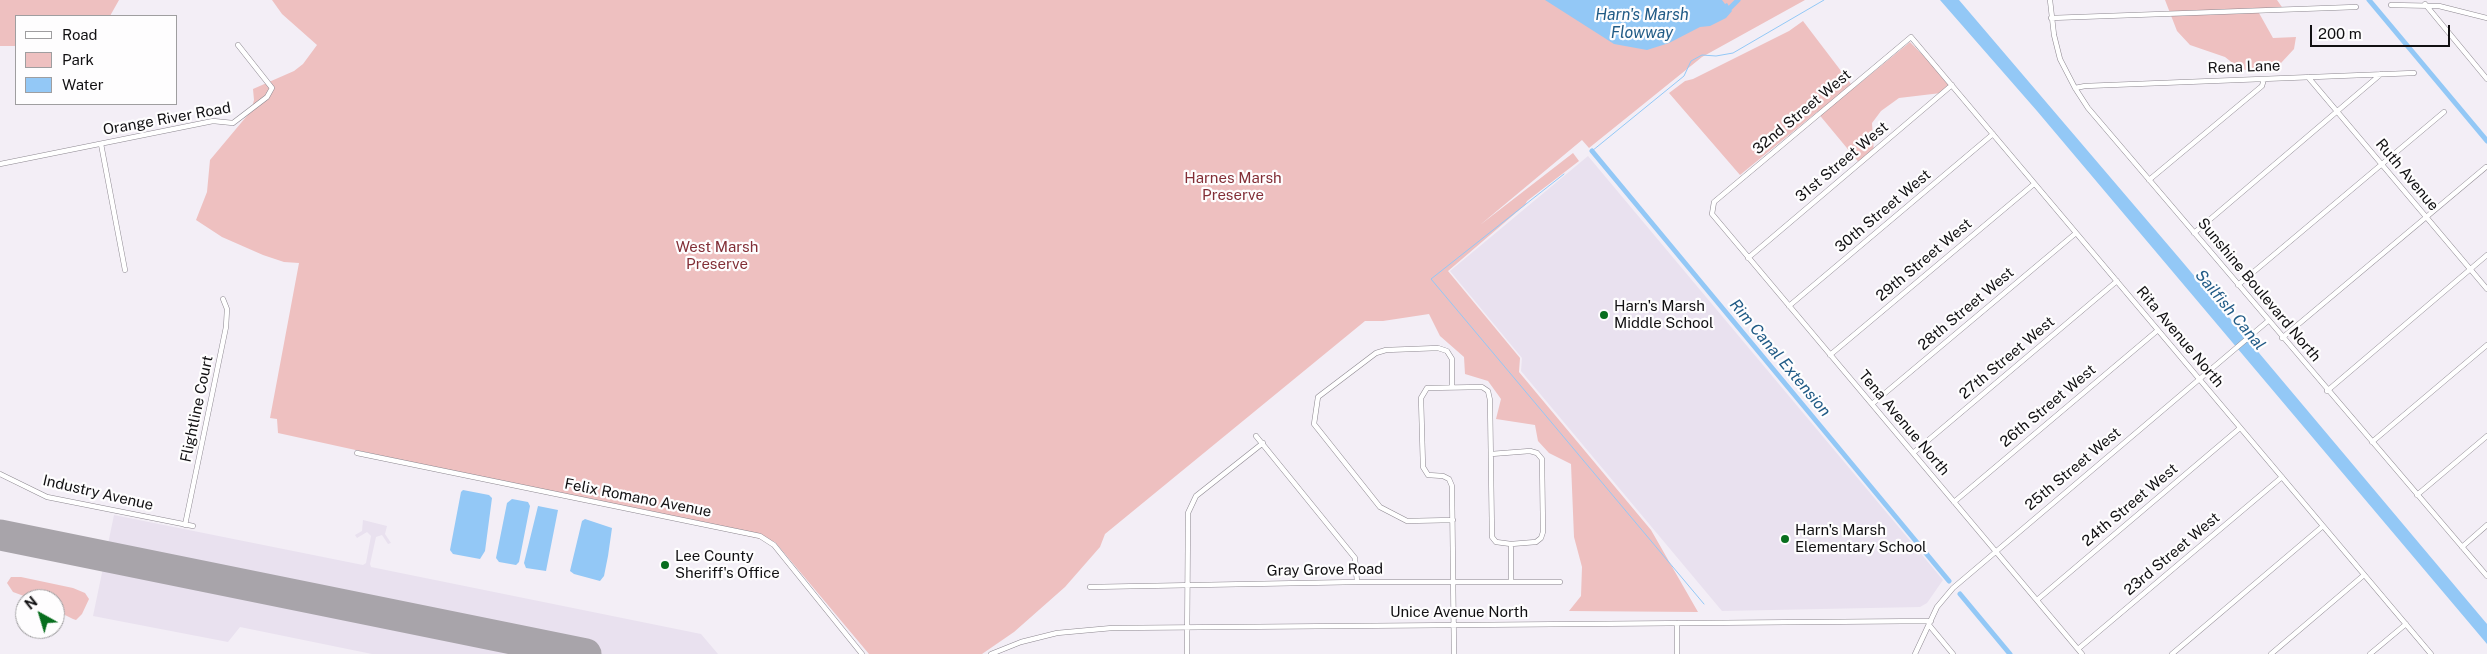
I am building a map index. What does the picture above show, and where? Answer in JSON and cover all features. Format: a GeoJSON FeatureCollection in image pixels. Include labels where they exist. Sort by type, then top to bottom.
{"type":"FeatureCollection","features":[{"type":"Feature","properties":{"kind":"street","name":"Sunshine Boulevard North"},"geometry":{"type":"LineString","coordinates":[[2050,0],[2051,18],[2060,59],[2074,88],[2282,338],[2487,576]]}},
{"type":"Feature","properties":{"kind":"street"},"geometry":{"type":"LineString","coordinates":[[2425,4],[2486,77]]}},
{"type":"Feature","properties":{"kind":"street"},"geometry":{"type":"LineString","coordinates":[[2391,5],[2425,4],[2487,18]]}},
{"type":"Feature","properties":{"kind":"street"},"geometry":{"type":"LineString","coordinates":[[2051,18],[2356,7]]}},
{"type":"Feature","properties":{"kind":"street","name":"Rita Avenue North"},"geometry":{"type":"LineString","coordinates":[[1911,36],[2431,654]]}},
{"type":"Feature","properties":{"kind":"street","name":"32nd Street West"},"geometry":{"type":"LineString","coordinates":[[1711,207],[1714,202],[1911,36]]}},
{"type":"Feature","properties":{"kind":"street","name":"Orange River Road"},"geometry":{"type":"LineString","coordinates":[[0,164],[213,121],[228,124],[238,120],[267,97],[272,88],[238,45]]}},
{"type":"Feature","properties":{"kind":"street","name":"Rena Lane"},"geometry":{"type":"LineString","coordinates":[[2074,88],[2085,86],[2414,73]]}},
{"type":"Feature","properties":{"kind":"street"},"geometry":{"type":"LineString","coordinates":[[2194,233],[2381,74]]}},
{"type":"Feature","properties":{"kind":"street","name":"Ruth Avenue"},"geometry":{"type":"LineString","coordinates":[[2308,77],[2487,289]]}},
{"type":"Feature","properties":{"kind":"street"},"geometry":{"type":"LineString","coordinates":[[2150,180],[2262,86],[2264,79]]}},
{"type":"Feature","properties":{"kind":"street","name":"31st Street West"},"geometry":{"type":"LineString","coordinates":[[1748,258],[1952,85]]}},
{"type":"Feature","properties":{"kind":"street"},"geometry":{"type":"LineString","coordinates":[[2238,285],[2444,112]]}},
{"type":"Feature","properties":{"kind":"street","name":"30th Street West"},"geometry":{"type":"LineString","coordinates":[[1789,306],[1993,134]]}},
{"type":"Feature","properties":{"kind":"street"},"geometry":{"type":"LineString","coordinates":[[101,144],[125,270]]}},
{"type":"Feature","properties":{"kind":"street"},"geometry":{"type":"LineString","coordinates":[[2282,338],[2486,167]]}},
{"type":"Feature","properties":{"kind":"street","name":"29th Street West"},"geometry":{"type":"LineString","coordinates":[[1830,355],[2034,184]]}},
{"type":"Feature","properties":{"kind":"street","name":"Tena Avenue North"},"geometry":{"type":"LineString","coordinates":[[1711,207],[1715,218],[1748,258],[2082,654]]}},
{"type":"Feature","properties":{"kind":"street","name":"28th Street West"},"geometry":{"type":"LineString","coordinates":[[1872,404],[2076,232]]}},
{"type":"Feature","properties":{"kind":"street"},"geometry":{"type":"LineString","coordinates":[[2327,391],[2487,255]]}},
{"type":"Feature","properties":{"kind":"street","name":"27th Street West"},"geometry":{"type":"LineString","coordinates":[[1913,453],[2117,282]]}},
{"type":"Feature","properties":{"kind":"street","name":"Flightline Court"},"geometry":{"type":"LineString","coordinates":[[185,525],[226,327],[227,309],[223,299]]}},
{"type":"Feature","properties":{"kind":"street","name":"25th Street West"},"geometry":{"type":"LineString","coordinates":[[1915,654],[1930,623],[1948,593],[1995,551],[2268,321]]}},
{"type":"Feature","properties":{"kind":"street","name":"26th Street West"},"geometry":{"type":"LineString","coordinates":[[1954,502],[2158,330]]}},
{"type":"Feature","properties":{"kind":"street"},"geometry":{"type":"LineString","coordinates":[[2372,442],[2487,345]]}},
{"type":"Feature","properties":{"kind":"street"},"geometry":{"type":"LineString","coordinates":[[1452,387],[1452,359],[1447,351],[1438,348],[1386,350],[1376,353],[1318,397],[1314,424],[1380,507],[1407,521],[1453,520]]}},
{"type":"Feature","properties":{"kind":"street"},"geometry":{"type":"LineString","coordinates":[[1454,654],[1452,486],[1449,479],[1443,476],[1428,475],[1423,467],[1421,398],[1427,388],[1482,387],[1488,390],[1490,400],[1492,537],[1496,542],[1511,544],[1536,542],[1541,538],[1542,532],[1542,459],[1537,453],[1530,451],[1491,454]]}},
{"type":"Feature","properties":{"kind":"street","name":"24th Street West"},"geometry":{"type":"LineString","coordinates":[[2037,600],[2240,428]]}},
{"type":"Feature","properties":{"kind":"street"},"geometry":{"type":"LineString","coordinates":[[1256,436],[1355,558],[1357,582]]}},
{"type":"Feature","properties":{"kind":"street"},"geometry":{"type":"LineString","coordinates":[[2417,495],[2487,436]]}},
{"type":"Feature","properties":{"kind":"street"},"geometry":{"type":"LineString","coordinates":[[1187,654],[1188,513],[1196,496],[1263,444]]}},
{"type":"Feature","properties":{"kind":"street","name":"Felix Romano Avenue"},"geometry":{"type":"LineString","coordinates":[[357,453],[760,536],[774,545],[862,654]]}},
{"type":"Feature","properties":{"kind":"street","name":"Industry Avenue"},"geometry":{"type":"LineString","coordinates":[[0,474],[46,496],[193,526]]}},
{"type":"Feature","properties":{"kind":"street","name":"23rd Street West"},"geometry":{"type":"LineString","coordinates":[[2078,649],[2282,477]]}},
{"type":"Feature","properties":{"kind":"street"},"geometry":{"type":"LineString","coordinates":[[2462,546],[2487,525]]}},
{"type":"Feature","properties":{"kind":"street"},"geometry":{"type":"LineString","coordinates":[[2172,654],[2323,526]]}},
{"type":"Feature","properties":{"kind":"street"},"geometry":{"type":"LineString","coordinates":[[1511,544],[1511,582]]}},
{"type":"Feature","properties":{"kind":"street"},"geometry":{"type":"LineString","coordinates":[[2271,654],[2364,575]]}},
{"type":"Feature","properties":{"kind":"street","name":"Gray Grove Road"},"geometry":{"type":"LineString","coordinates":[[1090,587],[1357,582],[1560,582]]}},
{"type":"Feature","properties":{"kind":"street"},"geometry":{"type":"LineString","coordinates":[[1930,623],[1953,654]]}},
{"type":"Feature","properties":{"kind":"street","name":"Unice Avenue North"},"geometry":{"type":"LineString","coordinates":[[991,654],[1021,642],[1075,630],[1453,624],[1930,623]]}},
{"type":"Feature","properties":{"kind":"street"},"geometry":{"type":"LineString","coordinates":[[1678,624],[1678,654]]}},
{"type":"Feature","properties":{"kind":"street"},"geometry":{"type":"LineString","coordinates":[[2370,654],[2406,624]]}},
{"type":"Feature","properties":{"kind":"shaded area","name":"Harn's Marsh Middle School"},"geometry":{"type":"Polygon","coordinates":[[[1588,156],[1943,580],[1927,603],[1920,607],[1722,611],[1521,371],[1522,358],[1450,271],[1588,156]]]}},
{"type":"Feature","properties":{"kind":"shaded area"},"geometry":{"type":"Polygon","coordinates":[[[114,515],[363,565],[366,563],[371,536],[367,532],[357,538],[355,535],[362,531],[363,520],[387,526],[385,534],[391,543],[388,544],[382,535],[376,537],[371,567],[701,634],[718,654],[372,654],[240,627],[228,642],[93,616],[114,515]]]}},
{"type":"Feature","properties":{"kind":"green space"},"geometry":{"type":"Polygon","coordinates":[[[0,0],[119,0],[111,15],[15,15],[15,46],[0,46],[0,0]]]}},
{"type":"Feature","properties":{"kind":"green space"},"geometry":{"type":"Polygon","coordinates":[[[272,0],[1805,0],[1702,57],[1589,148],[1582,140],[1480,225],[1573,153],[1579,161],[1527,201],[1525,205],[1448,271],[1520,358],[1519,372],[1651,530],[1698,612],[1569,611],[1581,596],[1582,567],[1574,537],[1571,464],[1549,453],[1538,441],[1535,425],[1496,419],[1501,399],[1488,381],[1465,374],[1464,357],[1440,336],[1429,314],[1383,321],[1365,321],[1105,534],[1100,547],[1065,587],[1014,632],[982,654],[869,654],[775,542],[278,433],[277,419],[270,418],[299,263],[284,262],[263,255],[222,237],[196,220],[207,192],[210,160],[251,111],[254,100],[253,89],[294,71],[303,64],[317,45],[282,14],[272,0]]]}},
{"type":"Feature","properties":{"kind":"green space"},"geometry":{"type":"Polygon","coordinates":[[[2165,0],[2277,0],[2284,10],[2259,13],[2273,38],[2296,37],[2294,49],[2281,63],[2249,71],[2239,68],[2225,57],[2190,45],[2177,31],[2165,0]]]}},
{"type":"Feature","properties":{"kind":"green space"},"geometry":{"type":"Polygon","coordinates":[[[1803,21],[1854,88],[1910,42],[1953,86],[1941,93],[1899,98],[1881,111],[1872,123],[1874,154],[1861,165],[1817,112],[1740,175],[1669,93],[1685,81],[1693,79],[1789,31],[1803,21]]]}},
{"type":"Feature","properties":{"kind":"green space"},"geometry":{"type":"Polygon","coordinates":[[[11,577],[21,577],[73,588],[85,593],[89,599],[82,614],[76,620],[65,615],[65,589],[15,589],[15,593],[7,583],[11,577]]]}},
{"type":"Feature","properties":{"kind":"water","name":"Harn's Marsh Flowway"},"geometry":{"type":"Polygon","coordinates":[[[1545,0],[1722,0],[1725,4],[1727,3],[1732,11],[1726,18],[1710,26],[1700,27],[1669,43],[1647,50],[1614,44],[1545,0]]]}},
{"type":"Feature","properties":{"kind":"water"},"geometry":{"type":"Polygon","coordinates":[[[1940,0],[1959,0],[2180,259],[2487,624],[2487,644],[2037,111],[1940,0]]]}},
{"type":"Feature","properties":{"kind":"water"},"geometry":{"type":"Polygon","coordinates":[[[463,490],[489,495],[492,498],[485,551],[480,559],[453,554],[450,550],[461,492],[463,490]]]}},
{"type":"Feature","properties":{"kind":"water"},"geometry":{"type":"Polygon","coordinates":[[[512,499],[528,502],[530,506],[519,562],[516,565],[499,562],[496,558],[507,503],[512,499]]]}},
{"type":"Feature","properties":{"kind":"water"},"geometry":{"type":"Polygon","coordinates":[[[538,506],[558,510],[546,571],[526,568],[524,563],[538,506]]]}},
{"type":"Feature","properties":{"kind":"water"},"geometry":{"type":"Polygon","coordinates":[[[585,519],[612,528],[604,576],[600,581],[574,574],[570,571],[582,521],[585,519]]]}},
{"type":"Feature","properties":{"kind":"waterway"},"geometry":{"type":"LineString","coordinates":[[1725,10],[1738,0]]}},
{"type":"Feature","properties":{"kind":"waterway"},"geometry":{"type":"LineString","coordinates":[[1592,151],[1684,76],[1691,61],[1702,55],[1716,56],[1733,53],[1824,0]]}},
{"type":"Feature","properties":{"kind":"waterway"},"geometry":{"type":"LineString","coordinates":[[2369,0],[2487,141]]}},
{"type":"Feature","properties":{"kind":"waterway","name":"Rim Canal Extension"},"geometry":{"type":"LineString","coordinates":[[1592,151],[1949,581]]}},
{"type":"Feature","properties":{"kind":"waterway"},"geometry":{"type":"LineString","coordinates":[[1564,174],[1431,279],[1704,604]]}},
{"type":"Feature","properties":{"kind":"waterway","name":"Rim Canal Extension"},"geometry":{"type":"LineString","coordinates":[[1960,594],[2010,654]]}},
{"type":"Feature","properties":{"kind":"runway"},"geometry":{"type":"LineString","coordinates":[[0,535],[586,654]]}},
{"type":"Feature","properties":{"kind":"place","name":"Harn's Marsh Middle School"},"geometry":{"type":"Point","coordinates":[1604,315]}},
{"type":"Feature","properties":{"kind":"place","name":"Harn's Marsh Elementary School"},"geometry":{"type":"Point","coordinates":[1785,539]}},
{"type":"Feature","properties":{"kind":"place","name":"Lee County Sheriff's Office"},"geometry":{"type":"Point","coordinates":[665,565]}},
{"type":"Feature","properties":{"kind":"park label","name":"Harnes Marsh Preserve"},"geometry":{"type":"Point","coordinates":[1233,186]}},
{"type":"Feature","properties":{"kind":"park label","name":"West Marsh Preserve"},"geometry":{"type":"Point","coordinates":[717,256]}},
{"type":"Feature","properties":{"kind":"water label","name":"Sailfish Canal"},"geometry":{"type":"Point","coordinates":[2230,310]}}]}
